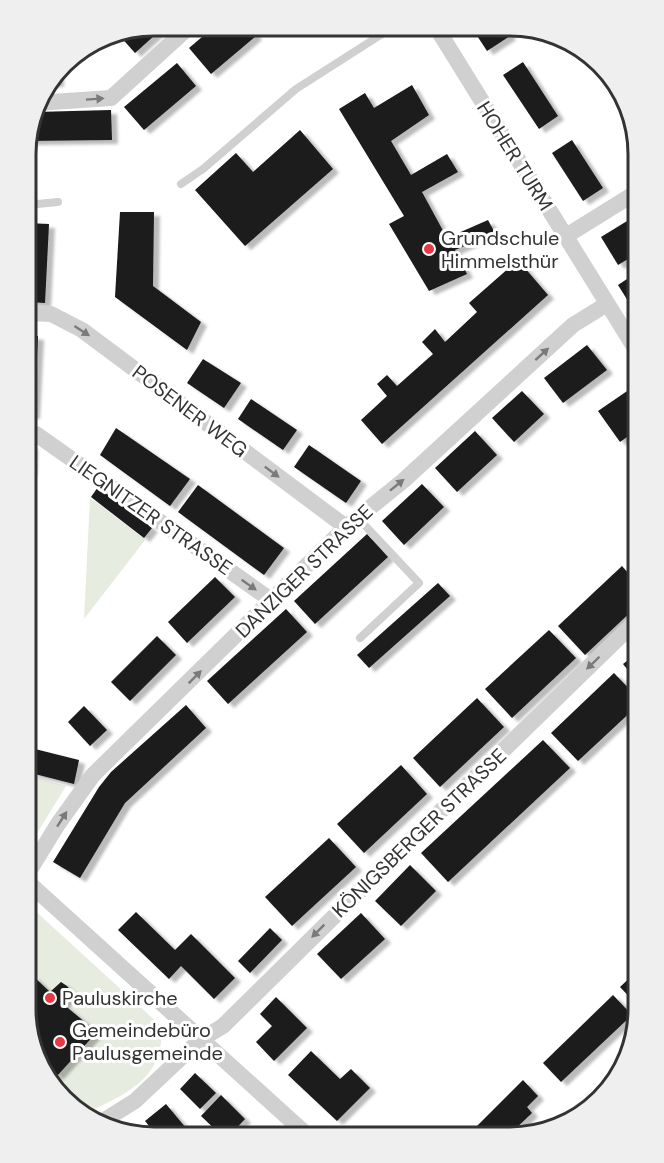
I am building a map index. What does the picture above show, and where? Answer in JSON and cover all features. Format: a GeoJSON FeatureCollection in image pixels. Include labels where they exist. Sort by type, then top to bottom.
{"type":"FeatureCollection","features":[{"type":"Feature","properties":{"kind":"street"},"geometry":{"type":"LineString","coordinates":[[48,102],[111,98],[179,36]]}},
{"type":"Feature","properties":{"kind":"street","name":"HOHER TURM"},"geometry":{"type":"LineString","coordinates":[[442,36],[628,337]]}},
{"type":"Feature","properties":{"kind":"street"},"geometry":{"type":"LineString","coordinates":[[566,236],[628,197]]}},
{"type":"Feature","properties":{"kind":"street","name":"DANZIGER STRASSE"},"geometry":{"type":"LineString","coordinates":[[36,860],[63,817],[93,776],[351,522],[403,481],[573,326],[608,304]]}},
{"type":"Feature","properties":{"kind":"street","name":"POSENER WEG"},"geometry":{"type":"LineString","coordinates":[[36,313],[51,314],[82,330],[351,522]]}},
{"type":"Feature","properties":{"kind":"street","name":"LIEGNITZER STRASSE"},"geometry":{"type":"LineString","coordinates":[[36,434],[271,600]]}},
{"type":"Feature","properties":{"kind":"street","name":"KÖNIGSBERGER STRASSE"},"geometry":{"type":"LineString","coordinates":[[108,1118],[135,1101],[200,1040],[223,1026],[628,629]]}},
{"type":"Feature","properties":{"kind":"street"},"geometry":{"type":"LineString","coordinates":[[36,890],[298,1127]]}},
{"type":"Feature","properties":{"kind":"lane"},"geometry":{"type":"LineString","coordinates":[[181,184],[203,170],[296,89],[379,36]]}},
{"type":"Feature","properties":{"kind":"lane"},"geometry":{"type":"LineString","coordinates":[[36,204],[58,202]]}},
{"type":"Feature","properties":{"kind":"lane"},"geometry":{"type":"LineString","coordinates":[[351,522],[419,584],[360,638]]}},
{"type":"Feature","properties":{"kind":"shaded area"},"geometry":{"type":"Polygon","coordinates":[[[90,498],[145,540],[84,619],[90,498]]]}},
{"type":"Feature","properties":{"kind":"shaded area"},"geometry":{"type":"Polygon","coordinates":[[[36,777],[66,786],[36,835],[36,777]]]}},
{"type":"Feature","properties":{"kind":"shaded area"},"geometry":{"type":"Polygon","coordinates":[[[36,912],[161,1026],[161,1044],[157,1059],[150,1071],[129,1091],[93,1110],[76,1098],[56,1074],[42,1047],[36,1016],[36,912]]]}},
{"type":"Feature","properties":{"kind":"building"},"geometry":{"type":"Polygon","coordinates":[[[154,36],[135,53],[123,40],[154,36]]]}},
{"type":"Feature","properties":{"kind":"building"},"geometry":{"type":"Polygon","coordinates":[[[203,36],[256,36],[211,74],[189,48],[203,36]]]}},
{"type":"Feature","properties":{"kind":"building"},"geometry":{"type":"Polygon","coordinates":[[[477,36],[510,36],[487,51],[477,36]]]}},
{"type":"Feature","properties":{"kind":"building"},"geometry":{"type":"Polygon","coordinates":[[[523,62],[558,116],[539,129],[503,75],[523,62]]]}},
{"type":"Feature","properties":{"kind":"building"},"geometry":{"type":"Polygon","coordinates":[[[177,63],[196,86],[144,130],[124,107],[177,63]]]}},
{"type":"Feature","properties":{"kind":"building"},"geometry":{"type":"Polygon","coordinates":[[[412,85],[429,115],[391,141],[411,175],[447,154],[458,172],[422,192],[447,238],[488,220],[495,233],[455,250],[467,274],[429,291],[389,224],[404,216],[339,109],[365,93],[374,108],[412,85]]]}},
{"type":"Feature","properties":{"kind":"building"},"geometry":{"type":"Polygon","coordinates":[[[111,110],[112,140],[37,141],[44,112],[111,110]]]}},
{"type":"Feature","properties":{"kind":"building"},"geometry":{"type":"Polygon","coordinates":[[[300,130],[333,169],[245,246],[195,190],[236,153],[253,172],[300,130]]]}},
{"type":"Feature","properties":{"kind":"building"},"geometry":{"type":"Polygon","coordinates":[[[572,140],[603,188],[583,201],[552,153],[572,140]]]}},
{"type":"Feature","properties":{"kind":"building"},"geometry":{"type":"Polygon","coordinates":[[[120,212],[154,212],[153,286],[201,322],[187,350],[115,297],[120,212]]]}},
{"type":"Feature","properties":{"kind":"building"},"geometry":{"type":"Polygon","coordinates":[[[628,220],[628,259],[618,265],[601,237],[628,220]]]}},
{"type":"Feature","properties":{"kind":"building"},"geometry":{"type":"Polygon","coordinates":[[[36,223],[49,224],[45,303],[36,302],[36,223]]]}},
{"type":"Feature","properties":{"kind":"building"},"geometry":{"type":"Polygon","coordinates":[[[518,260],[548,295],[382,444],[361,420],[387,396],[377,384],[387,375],[397,386],[433,354],[422,342],[435,329],[445,342],[477,312],[469,303],[518,260]]]}},
{"type":"Feature","properties":{"kind":"building"},"geometry":{"type":"Polygon","coordinates":[[[628,278],[628,301],[618,285],[628,278]]]}},
{"type":"Feature","properties":{"kind":"building"},"geometry":{"type":"Polygon","coordinates":[[[36,336],[38,336],[36,376],[36,336]]]}},
{"type":"Feature","properties":{"kind":"building"},"geometry":{"type":"Polygon","coordinates":[[[587,345],[607,370],[563,403],[544,378],[587,345]]]}},
{"type":"Feature","properties":{"kind":"building"},"geometry":{"type":"Polygon","coordinates":[[[203,359],[241,383],[224,408],[187,383],[203,359]]]}},
{"type":"Feature","properties":{"kind":"building"},"geometry":{"type":"Polygon","coordinates":[[[628,390],[628,436],[620,442],[598,411],[628,390]]]}},
{"type":"Feature","properties":{"kind":"building"},"geometry":{"type":"Polygon","coordinates":[[[522,391],[544,414],[514,442],[492,418],[522,391]]]}},
{"type":"Feature","properties":{"kind":"building"},"geometry":{"type":"Polygon","coordinates":[[[251,399],[297,430],[283,450],[238,419],[251,399]]]}},
{"type":"Feature","properties":{"kind":"building"},"geometry":{"type":"Polygon","coordinates":[[[116,428],[190,479],[170,506],[100,455],[116,428]]]}},
{"type":"Feature","properties":{"kind":"building"},"geometry":{"type":"Polygon","coordinates":[[[475,431],[497,455],[457,492],[435,468],[475,431]]]}},
{"type":"Feature","properties":{"kind":"building"},"geometry":{"type":"Polygon","coordinates":[[[309,445],[361,481],[346,503],[294,467],[309,445]]]}},
{"type":"Feature","properties":{"kind":"building"},"geometry":{"type":"Polygon","coordinates":[[[422,484],[444,507],[404,545],[382,521],[422,484]]]}},
{"type":"Feature","properties":{"kind":"building"},"geometry":{"type":"Polygon","coordinates":[[[198,485],[284,548],[264,575],[178,512],[198,485]]]}},
{"type":"Feature","properties":{"kind":"building"},"geometry":{"type":"Polygon","coordinates":[[[98,487],[152,528],[144,538],[91,497],[98,487]]]}},
{"type":"Feature","properties":{"kind":"building"},"geometry":{"type":"Polygon","coordinates":[[[367,534],[388,557],[315,624],[294,601],[367,534]]]}},
{"type":"Feature","properties":{"kind":"building"},"geometry":{"type":"Polygon","coordinates":[[[622,566],[628,573],[628,615],[585,655],[558,626],[622,566]]]}},
{"type":"Feature","properties":{"kind":"building"},"geometry":{"type":"Polygon","coordinates":[[[215,577],[235,597],[187,643],[168,622],[215,577]]]}},
{"type":"Feature","properties":{"kind":"building"},"geometry":{"type":"Polygon","coordinates":[[[438,583],[450,596],[369,668],[357,655],[438,583]]]}},
{"type":"Feature","properties":{"kind":"building"},"geometry":{"type":"Polygon","coordinates":[[[286,609],[307,632],[228,704],[207,681],[286,609]]]}},
{"type":"Feature","properties":{"kind":"building"},"geometry":{"type":"Polygon","coordinates":[[[549,630],[576,658],[512,718],[485,689],[549,630]]]}},
{"type":"Feature","properties":{"kind":"building"},"geometry":{"type":"Polygon","coordinates":[[[157,636],[176,655],[130,701],[111,682],[157,636]]]}},
{"type":"Feature","properties":{"kind":"building"},"geometry":{"type":"Polygon","coordinates":[[[628,660],[628,670],[623,664],[628,660]]]}},
{"type":"Feature","properties":{"kind":"building"},"geometry":{"type":"Polygon","coordinates":[[[614,673],[628,688],[628,714],[578,761],[551,733],[614,673]]]}},
{"type":"Feature","properties":{"kind":"building"},"geometry":{"type":"Polygon","coordinates":[[[477,698],[504,727],[440,787],[413,758],[477,698]]]}},
{"type":"Feature","properties":{"kind":"building"},"geometry":{"type":"Polygon","coordinates":[[[186,705],[206,728],[125,803],[80,878],[53,862],[99,787],[111,772],[186,705]]]}},
{"type":"Feature","properties":{"kind":"building"},"geometry":{"type":"Polygon","coordinates":[[[84,706],[107,730],[90,746],[68,722],[84,706]]]}},
{"type":"Feature","properties":{"kind":"building"},"geometry":{"type":"Polygon","coordinates":[[[543,740],[570,768],[448,882],[421,853],[543,740]]]}},
{"type":"Feature","properties":{"kind":"building"},"geometry":{"type":"Polygon","coordinates":[[[36,749],[79,760],[74,784],[36,774],[36,749]]]}},
{"type":"Feature","properties":{"kind":"building"},"geometry":{"type":"Polygon","coordinates":[[[401,765],[427,794],[364,853],[337,824],[401,765]]]}},
{"type":"Feature","properties":{"kind":"building"},"geometry":{"type":"Polygon","coordinates":[[[329,838],[356,867],[292,926],[265,897],[329,838]]]}},
{"type":"Feature","properties":{"kind":"building"},"geometry":{"type":"Polygon","coordinates":[[[410,865],[436,891],[401,926],[375,901],[410,865]]]}},
{"type":"Feature","properties":{"kind":"building"},"geometry":{"type":"Polygon","coordinates":[[[136,912],[175,950],[191,934],[235,978],[214,999],[181,966],[169,979],[118,930],[136,912]]]}},
{"type":"Feature","properties":{"kind":"building"},"geometry":{"type":"Polygon","coordinates":[[[361,913],[385,939],[341,979],[317,954],[361,913]]]}},
{"type":"Feature","properties":{"kind":"building"},"geometry":{"type":"Polygon","coordinates":[[[270,928],[282,940],[250,973],[238,961],[270,928]]]}},
{"type":"Feature","properties":{"kind":"building","name":"Gemeindebüro Paulusgemeinde"},"geometry":{"type":"Polygon","coordinates":[[[36,979],[50,992],[61,982],[67,986],[73,993],[63,1004],[97,1032],[57,1076],[42,1047],[36,1016],[36,979]]]}},
{"type":"Feature","properties":{"kind":"building"},"geometry":{"type":"Polygon","coordinates":[[[628,979],[628,995],[620,987],[628,979]]]}},
{"type":"Feature","properties":{"kind":"building"},"geometry":{"type":"Polygon","coordinates":[[[613,995],[628,1011],[628,1019],[561,1082],[543,1063],[613,995]]]}},
{"type":"Feature","properties":{"kind":"building"},"geometry":{"type":"Polygon","coordinates":[[[276,997],[307,1028],[274,1061],[256,1042],[272,1026],[260,1014],[276,997]]]}},
{"type":"Feature","properties":{"kind":"building"},"geometry":{"type":"Polygon","coordinates":[[[311,1051],[340,1079],[351,1069],[370,1088],[337,1121],[288,1075],[311,1051]]]}},
{"type":"Feature","properties":{"kind":"building"},"geometry":{"type":"Polygon","coordinates":[[[195,1073],[216,1093],[200,1109],[180,1089],[195,1073]]]}},
{"type":"Feature","properties":{"kind":"building"},"geometry":{"type":"Polygon","coordinates":[[[523,1080],[538,1096],[527,1107],[532,1113],[517,1127],[476,1127],[523,1080]]]}},
{"type":"Feature","properties":{"kind":"building"},"geometry":{"type":"Polygon","coordinates":[[[221,1095],[245,1119],[238,1127],[213,1127],[201,1116],[221,1095]]]}},
{"type":"Feature","properties":{"kind":"building"},"geometry":{"type":"Polygon","coordinates":[[[166,1104],[185,1127],[150,1127],[145,1121],[166,1104]]]}},
{"type":"Feature","properties":{"kind":"place","name":"Grundschule Himmelsthür"},"geometry":{"type":"Point","coordinates":[429,249]}},
{"type":"Feature","properties":{"kind":"place","name":"Pauluskirche"},"geometry":{"type":"Point","coordinates":[50,998]}},
{"type":"Feature","properties":{"kind":"place","name":"Gemeindebüro Paulusgemeinde"},"geometry":{"type":"Point","coordinates":[60,1042]}}]}
